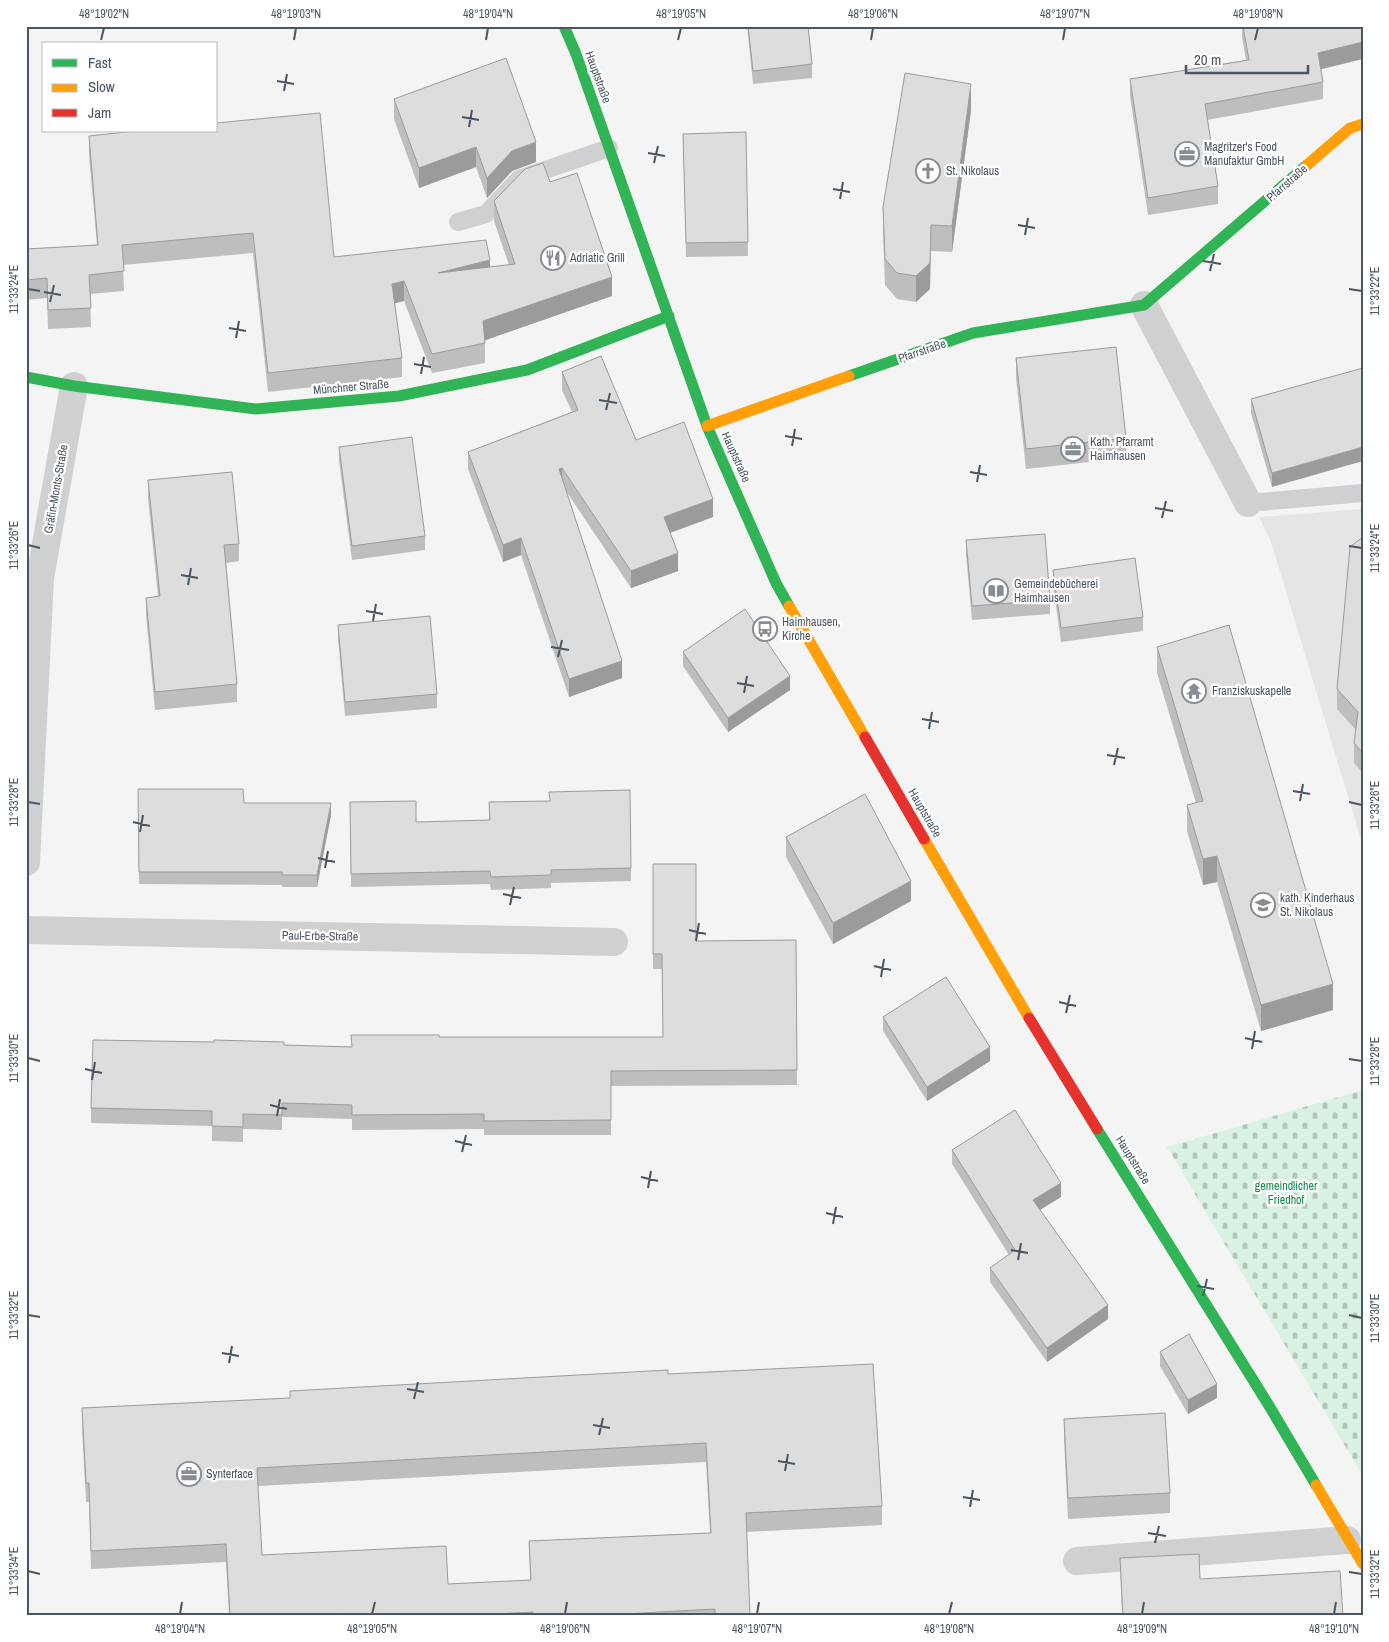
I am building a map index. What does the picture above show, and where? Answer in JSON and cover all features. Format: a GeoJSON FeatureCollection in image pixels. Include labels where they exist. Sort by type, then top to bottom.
{"type":"FeatureCollection","features":[{"type":"Feature","properties":{"kind":"street","name":"Hauptstraße"},"geometry":{"type":"LineString","coordinates":[[564,26],[576,54],[707,426],[776,583],[1012,993],[1268,1404],[1347,1540],[1363,1564]]}},
{"type":"Feature","properties":{"kind":"street","name":"Pfarrstraße"},"geometry":{"type":"LineString","coordinates":[[707,426],[973,333],[1144,305],[1350,128],[1363,124]]}},
{"type":"Feature","properties":{"kind":"street"},"geometry":{"type":"LineString","coordinates":[[1144,305],[1248,503]]}},
{"type":"Feature","properties":{"kind":"street","name":"Münchner Straße"},"geometry":{"type":"LineString","coordinates":[[26,377],[74,386],[256,409],[399,396],[527,370],[669,316]]}},
{"type":"Feature","properties":{"kind":"street","name":"Gräfin-Monts-Straße"},"geometry":{"type":"LineString","coordinates":[[26,862],[40,578],[74,386]]}},
{"type":"Feature","properties":{"kind":"street","name":"Paul-Erbe-Straße"},"geometry":{"type":"LineString","coordinates":[[26,930],[614,942]]}},
{"type":"Feature","properties":{"kind":"street"},"geometry":{"type":"LineString","coordinates":[[1077,1561],[1347,1540]]}},
{"type":"Feature","properties":{"kind":"lane"},"geometry":{"type":"LineString","coordinates":[[458,222],[486,214],[519,179],[609,148]]}},
{"type":"Feature","properties":{"kind":"lane"},"geometry":{"type":"LineString","coordinates":[[1248,503],[1363,494]]}},
{"type":"Feature","properties":{"kind":"shaded area"},"geometry":{"type":"Polygon","coordinates":[[[1363,509],[1363,846],[1271,542],[1259,517],[1363,509]]]}},
{"type":"Feature","properties":{"kind":"green space","name":"gemeindlicher Friedhof"},"geometry":{"type":"Polygon","coordinates":[[[1363,1090],[1363,1476],[1167,1147],[1363,1090]]]}},
{"type":"Feature","properties":{"kind":"building"},"geometry":{"type":"Polygon","coordinates":[[[748,26],[808,26],[812,64],[753,71],[748,26]]]}},
{"type":"Feature","properties":{"kind":"building"},"geometry":{"type":"Polygon","coordinates":[[[1243,26],[1363,26],[1363,42],[1318,53],[1323,82],[1205,104],[1218,186],[1148,198],[1130,79],[1249,60],[1243,26]]]}},
{"type":"Feature","properties":{"kind":"building"},"geometry":{"type":"Polygon","coordinates":[[[506,58],[536,142],[512,151],[487,178],[476,147],[419,168],[394,99],[506,58]]]}},
{"type":"Feature","properties":{"kind":"building","name":"St. Nikolaus"},"geometry":{"type":"Polygon","coordinates":[[[905,73],[971,84],[952,226],[931,225],[930,263],[916,276],[897,273],[885,259],[883,207],[905,73]]]}},
{"type":"Feature","properties":{"kind":"building"},"geometry":{"type":"Polygon","coordinates":[[[320,113],[334,257],[486,240],[490,260],[438,273],[515,264],[494,201],[525,169],[543,163],[550,182],[577,173],[612,277],[483,321],[485,343],[432,354],[404,281],[392,284],[402,358],[268,373],[253,233],[122,245],[124,271],[89,275],[91,308],[48,310],[47,278],[26,280],[26,249],[98,245],[89,136],[126,132],[218,132],[218,123],[320,113]]]}},
{"type":"Feature","properties":{"kind":"building"},"geometry":{"type":"Polygon","coordinates":[[[746,132],[748,242],[686,243],[683,134],[746,132]]]}},
{"type":"Feature","properties":{"kind":"building"},"geometry":{"type":"Polygon","coordinates":[[[1116,347],[1126,438],[1026,449],[1016,358],[1116,347]]]}},
{"type":"Feature","properties":{"kind":"building"},"geometry":{"type":"Polygon","coordinates":[[[601,356],[636,440],[684,422],[713,499],[664,517],[678,553],[631,571],[562,468],[559,469],[622,661],[569,679],[521,538],[503,545],[468,452],[578,410],[562,372],[601,356]]]}},
{"type":"Feature","properties":{"kind":"building"},"geometry":{"type":"Polygon","coordinates":[[[1363,368],[1363,447],[1272,473],[1251,399],[1363,368]]]}},
{"type":"Feature","properties":{"kind":"building"},"geometry":{"type":"Polygon","coordinates":[[[412,437],[425,536],[352,546],[339,447],[412,437]]]}},
{"type":"Feature","properties":{"kind":"building"},"geometry":{"type":"Polygon","coordinates":[[[232,472],[239,544],[224,545],[237,684],[155,692],[146,598],[160,596],[148,480],[232,472]]]}},
{"type":"Feature","properties":{"kind":"building"},"geometry":{"type":"Polygon","coordinates":[[[1045,534],[1050,600],[972,606],[966,540],[1045,534]]]}},
{"type":"Feature","properties":{"kind":"building"},"geometry":{"type":"Polygon","coordinates":[[[1363,537],[1363,753],[1354,743],[1358,712],[1337,689],[1350,547],[1363,537]]]}},
{"type":"Feature","properties":{"kind":"building"},"geometry":{"type":"Polygon","coordinates":[[[1135,558],[1143,617],[1061,628],[1053,570],[1135,558]]]}},
{"type":"Feature","properties":{"kind":"building"},"geometry":{"type":"Polygon","coordinates":[[[745,609],[790,676],[728,718],[683,652],[745,609]]]}},
{"type":"Feature","properties":{"kind":"building"},"geometry":{"type":"Polygon","coordinates":[[[430,616],[437,694],[345,702],[338,625],[430,616]]]}},
{"type":"Feature","properties":{"kind":"building"},"geometry":{"type":"Polygon","coordinates":[[[1229,625],[1333,984],[1261,1005],[1217,856],[1203,859],[1187,805],[1203,801],[1157,647],[1229,625]]]}},
{"type":"Feature","properties":{"kind":"building"},"geometry":{"type":"Polygon","coordinates":[[[138,789],[243,789],[244,803],[331,803],[317,875],[282,875],[282,872],[139,872],[138,789]]]}},
{"type":"Feature","properties":{"kind":"building"},"geometry":{"type":"Polygon","coordinates":[[[630,790],[631,868],[551,870],[551,875],[491,877],[490,871],[351,874],[350,802],[416,801],[416,822],[490,820],[489,802],[550,801],[549,792],[630,790]]]}},
{"type":"Feature","properties":{"kind":"building"},"geometry":{"type":"Polygon","coordinates":[[[865,794],[911,881],[833,923],[786,837],[865,794]]]}},
{"type":"Feature","properties":{"kind":"building"},"geometry":{"type":"Polygon","coordinates":[[[653,864],[696,864],[696,941],[796,940],[797,1070],[611,1071],[611,1120],[484,1121],[484,1114],[352,1115],[352,1105],[282,1103],[282,1115],[243,1114],[243,1127],[212,1126],[212,1111],[91,1108],[93,1040],[214,1042],[214,1040],[284,1042],[284,1045],[352,1047],[351,1035],[663,1037],[662,954],[653,954],[653,864]]]}},
{"type":"Feature","properties":{"kind":"building"},"geometry":{"type":"Polygon","coordinates":[[[946,977],[990,1047],[927,1087],[883,1017],[946,977]]]}},
{"type":"Feature","properties":{"kind":"building"},"geometry":{"type":"Polygon","coordinates":[[[1015,1110],[1061,1183],[1033,1200],[1108,1305],[1047,1348],[990,1268],[1015,1250],[952,1150],[1015,1110]]]}},
{"type":"Feature","properties":{"kind":"building"},"geometry":{"type":"Polygon","coordinates":[[[1189,1334],[1217,1384],[1188,1400],[1160,1352],[1189,1334]]]}},
{"type":"Feature","properties":{"kind":"building"},"geometry":{"type":"Polygon","coordinates":[[[873,1364],[882,1506],[746,1513],[750,1616],[715,1616],[715,1609],[587,1616],[533,1616],[533,1612],[456,1616],[230,1616],[226,1544],[91,1551],[89,1483],[86,1483],[82,1408],[290,1398],[290,1391],[668,1370],[668,1374],[873,1364]],[[706,1443],[257,1468],[262,1555],[446,1546],[448,1584],[531,1580],[529,1541],[711,1533],[706,1443]]]}},
{"type":"Feature","properties":{"kind":"building"},"geometry":{"type":"Polygon","coordinates":[[[1165,1413],[1170,1493],[1068,1498],[1064,1419],[1165,1413]]]}},
{"type":"Feature","properties":{"kind":"building"},"geometry":{"type":"Polygon","coordinates":[[[1199,1554],[1200,1579],[1340,1571],[1343,1616],[1123,1616],[1120,1558],[1199,1554]]]}},
{"type":"Feature","properties":{"kind":"traffic: fast"},"geometry":{"type":"LineString","coordinates":[[564,26],[576,54],[707,426],[776,583],[789,606]]}},
{"type":"Feature","properties":{"kind":"traffic: fast"},"geometry":{"type":"LineString","coordinates":[[849,376],[973,333],[1144,305],[1307,165]]}},
{"type":"Feature","properties":{"kind":"traffic: fast"},"geometry":{"type":"LineString","coordinates":[[26,377],[74,386],[256,409],[399,396],[527,370],[669,316]]}},
{"type":"Feature","properties":{"kind":"traffic: fast"},"geometry":{"type":"LineString","coordinates":[[1097,1129],[1268,1404],[1316,1485]]}},
{"type":"Feature","properties":{"kind":"traffic: slow"},"geometry":{"type":"LineString","coordinates":[[1307,165],[1350,128],[1363,124]]}},
{"type":"Feature","properties":{"kind":"traffic: slow"},"geometry":{"type":"LineString","coordinates":[[707,426],[849,376]]}},
{"type":"Feature","properties":{"kind":"traffic: slow"},"geometry":{"type":"LineString","coordinates":[[789,606],[865,737]]}},
{"type":"Feature","properties":{"kind":"traffic: slow"},"geometry":{"type":"LineString","coordinates":[[924,839],[1029,1018]]}},
{"type":"Feature","properties":{"kind":"traffic: slow"},"geometry":{"type":"LineString","coordinates":[[1316,1485],[1363,1564]]}},
{"type":"Feature","properties":{"kind":"traffic: jam"},"geometry":{"type":"LineString","coordinates":[[865,737],[924,839]]}},
{"type":"Feature","properties":{"kind":"traffic: jam"},"geometry":{"type":"LineString","coordinates":[[1029,1018],[1097,1129]]}},
{"type":"Feature","properties":{"kind":"place","name":"Magritzer's Food Manufaktur GmbH"},"geometry":{"type":"Point","coordinates":[1187,154]}},
{"type":"Feature","properties":{"kind":"place","name":"St. Nikolaus"},"geometry":{"type":"Point","coordinates":[928,171]}},
{"type":"Feature","properties":{"kind":"place","name":"Adriatic Grill"},"geometry":{"type":"Point","coordinates":[553,258]}},
{"type":"Feature","properties":{"kind":"place","name":"Kath. Pfarramt Haimhausen"},"geometry":{"type":"Point","coordinates":[1073,449]}},
{"type":"Feature","properties":{"kind":"place","name":"Gemeindebücherei Haimhausen"},"geometry":{"type":"Point","coordinates":[996,591]}},
{"type":"Feature","properties":{"kind":"place","name":"Haimhausen, Kirche"},"geometry":{"type":"Point","coordinates":[765,629]}},
{"type":"Feature","properties":{"kind":"place","name":"Franziskuskapelle"},"geometry":{"type":"Point","coordinates":[1194,691]}},
{"type":"Feature","properties":{"kind":"place","name":"kath. Kinderhaus St. Nikolaus"},"geometry":{"type":"Point","coordinates":[1263,905]}},
{"type":"Feature","properties":{"kind":"place","name":"Synterface"},"geometry":{"type":"Point","coordinates":[189,1474]}}]}
